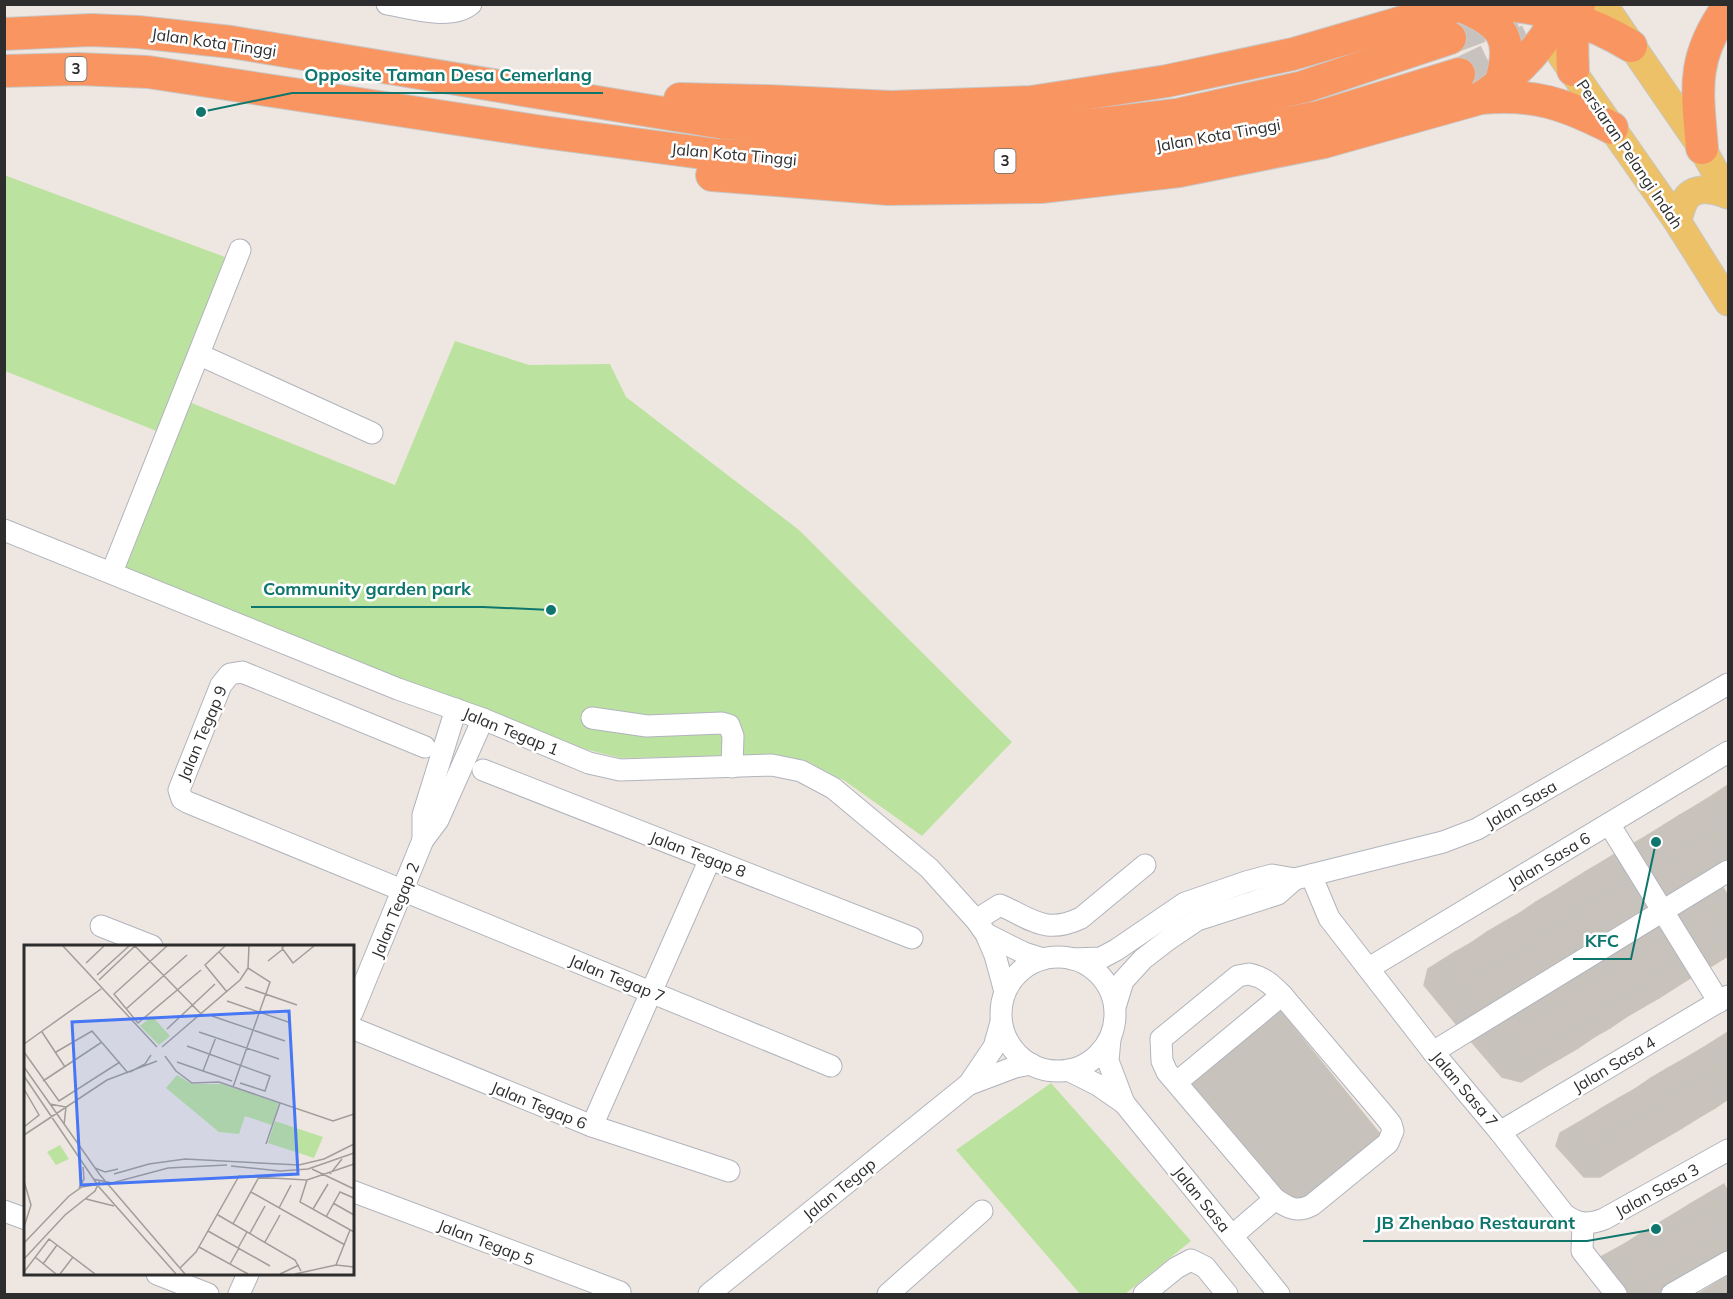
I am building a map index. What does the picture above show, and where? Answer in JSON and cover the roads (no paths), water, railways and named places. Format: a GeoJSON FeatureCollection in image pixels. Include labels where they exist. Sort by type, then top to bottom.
{"type":"FeatureCollection","features":[{"type":"Feature","properties":{"kind":"highway"},"geometry":{"type":"LineString","coordinates":[[1702,148],[1699,74],[1704,49],[1714,27],[1728,7]]}},
{"type":"Feature","properties":{"kind":"highway"},"geometry":{"type":"LineString","coordinates":[[1547,12],[1606,31],[1631,46]]}},
{"type":"Feature","properties":{"kind":"highway"},"geometry":{"type":"LineString","coordinates":[[1547,12],[1572,48],[1573,70]]}},
{"type":"Feature","properties":{"kind":"highway"},"geometry":{"type":"LineString","coordinates":[[543,132],[627,156],[717,176],[888,189],[1041,187],[1179,171],[1313,145],[1490,92],[1512,75],[1547,12]]}},
{"type":"Feature","properties":{"kind":"highway"},"geometry":{"type":"LineString","coordinates":[[1450,13],[1483,15],[1497,25],[1506,43],[1507,63],[1490,92]]}},
{"type":"Feature","properties":{"kind":"highway","name":"Jalan Kota Tinggi"},"geometry":{"type":"LineString","coordinates":[[4,34],[91,30],[149,33],[231,42],[559,97],[766,101],[891,107],[1031,102],[1167,81],[1293,54],[1450,13]]}},
{"type":"Feature","properties":{"kind":"highway","name":"Jalan Kota Tinggi"},"geometry":{"type":"LineString","coordinates":[[4,71],[79,69],[148,72],[543,132],[718,155],[893,164],[1040,160],[1179,144],[1319,117],[1459,74]]}},
{"type":"Feature","properties":{"kind":"highway"},"geometry":{"type":"LineString","coordinates":[[1490,92],[1556,103],[1612,128]]}},
{"type":"Feature","properties":{"kind":"main road"},"geometry":{"type":"LineString","coordinates":[[1604,4],[1702,148],[1728,195]]}},
{"type":"Feature","properties":{"kind":"main road","name":"Persiaran Pelangi Indah"},"geometry":{"type":"LineString","coordinates":[[1573,70],[1677,221],[1728,302]]}},
{"type":"Feature","properties":{"kind":"main road"},"geometry":{"type":"LineString","coordinates":[[1677,221],[1684,202],[1692,193],[1713,189],[1728,195]]}},
{"type":"Feature","properties":{"kind":"street"},"geometry":{"type":"LineString","coordinates":[[387,4],[448,14],[467,8],[471,4]]}},
{"type":"Feature","properties":{"kind":"street"},"geometry":{"type":"LineString","coordinates":[[112,572],[240,250]]}},
{"type":"Feature","properties":{"kind":"street"},"geometry":{"type":"LineString","coordinates":[[200,355],[372,433]]}},
{"type":"Feature","properties":{"kind":"street","name":"Jalan Tegap 1"},"geometry":{"type":"LineString","coordinates":[[4,530],[589,763],[620,770],[772,765],[801,771],[833,788],[929,868],[981,927],[995,955],[1005,992]]}},
{"type":"Feature","properties":{"kind":"street","name":"Jalan Tegap 9"},"geometry":{"type":"LineString","coordinates":[[403,891],[187,802],[182,799],[178,790],[221,685],[230,674],[242,672],[425,747]]}},
{"type":"Feature","properties":{"kind":"street","name":"Jalan Sasa"},"geometry":{"type":"LineString","coordinates":[[1072,959],[1101,958],[1185,903],[1246,882],[1272,875],[1303,877],[1443,842],[1477,829],[1728,684]]}},
{"type":"Feature","properties":{"kind":"street","name":"Jalan Tegap 2"},"geometry":{"type":"LineString","coordinates":[[423,840],[423,815],[456,709]]}},
{"type":"Feature","properties":{"kind":"street"},"geometry":{"type":"LineString","coordinates":[[592,718],[647,726],[722,723],[729,725],[733,736],[732,766]]}},
{"type":"Feature","properties":{"kind":"street","name":"Jalan Tegap 2"},"geometry":{"type":"LineString","coordinates":[[354,1008],[423,840],[438,820],[483,719]]}},
{"type":"Feature","properties":{"kind":"street","name":"Jalan Sasa 6"},"geometry":{"type":"LineString","coordinates":[[1369,968],[1728,752]]}},
{"type":"Feature","properties":{"kind":"street","name":"Jalan Tegap 8"},"geometry":{"type":"LineString","coordinates":[[483,770],[912,938]]}},
{"type":"Feature","properties":{"kind":"street"},"geometry":{"type":"LineString","coordinates":[[1609,824],[1662,912],[1724,999]]}},
{"type":"Feature","properties":{"kind":"street"},"geometry":{"type":"LineString","coordinates":[[592,1126],[710,859]]}},
{"type":"Feature","properties":{"kind":"street"},"geometry":{"type":"LineString","coordinates":[[981,927],[1000,905],[1033,922],[1054,926],[1069,924],[1081,918],[1145,865]]}},
{"type":"Feature","properties":{"kind":"street"},"geometry":{"type":"LineString","coordinates":[[1434,1052],[1728,871]]}},
{"type":"Feature","properties":{"kind":"street","name":"Jalan Sasa"},"geometry":{"type":"LineString","coordinates":[[1115,1006],[1123,981],[1143,958],[1169,939],[1197,920],[1278,894],[1303,877]]}},
{"type":"Feature","properties":{"kind":"street","name":"Jalan Sasa 7"},"geometry":{"type":"LineString","coordinates":[[1303,877],[1329,918],[1564,1214],[1574,1222],[1583,1223]]}},
{"type":"Feature","properties":{"kind":"street","name":"Jalan Tegap 7"},"geometry":{"type":"LineString","coordinates":[[403,891],[831,1066]]}},
{"type":"Feature","properties":{"kind":"street"},"geometry":{"type":"LineString","coordinates":[[101,926],[149,945]]}},
{"type":"Feature","properties":{"kind":"street","name":"Jalan Tegap 1"},"geometry":{"type":"LineString","coordinates":[[981,927],[1024,953],[1043,959]]}},
{"type":"Feature","properties":{"kind":"street"},"geometry":{"type":"LineString","coordinates":[[1058,957],[1072,959],[1093,968],[1108,985],[1115,1006],[1115,1023],[1110,1040],[1099,1054],[1085,1065],[1068,1070],[1049,1070],[1031,1064],[1011,1047],[1005,1035],[1001,1022],[1001,1007],[1005,992],[1014,978],[1027,966],[1043,959],[1058,957]]}},
{"type":"Feature","properties":{"kind":"street"},"geometry":{"type":"LineString","coordinates":[[1249,974],[1258,976],[1269,982],[1282,995],[1391,1124],[1393,1131],[1388,1143],[1312,1205],[1296,1210],[1288,1208],[1275,1199],[1167,1072],[1162,1061],[1161,1039],[1238,976],[1249,974]]}},
{"type":"Feature","properties":{"kind":"street"},"geometry":{"type":"LineString","coordinates":[[1177,1082],[1282,995]]}},
{"type":"Feature","properties":{"kind":"street","name":"Jalan Sasa 4"},"geometry":{"type":"LineString","coordinates":[[1500,1132],[1724,999]]}},
{"type":"Feature","properties":{"kind":"street","name":"Jalan Tegap"},"geometry":{"type":"LineString","coordinates":[[718,1292],[969,1084],[994,1047],[1001,1022]]}},
{"type":"Feature","properties":{"kind":"street","name":"Jalan Tegap 6"},"geometry":{"type":"LineString","coordinates":[[354,1029],[592,1126],[729,1171]]}},
{"type":"Feature","properties":{"kind":"street","name":"Jalan Sasa"},"geometry":{"type":"LineString","coordinates":[[1110,1040],[1108,1061],[1124,1103]]}},
{"type":"Feature","properties":{"kind":"street","name":"Jalan Tegap"},"geometry":{"type":"LineString","coordinates":[[969,1084],[1008,1069],[1031,1064]]}},
{"type":"Feature","properties":{"kind":"street","name":"Jalan Sasa"},"geometry":{"type":"LineString","coordinates":[[1068,1070],[1098,1084],[1124,1103],[1280,1294]]}},
{"type":"Feature","properties":{"kind":"street","name":"Jalan Sasa 3"},"geometry":{"type":"LineString","coordinates":[[1583,1223],[1593,1223],[1604,1219],[1728,1150]]}},
{"type":"Feature","properties":{"kind":"street","name":"Jalan Tegap 5"},"geometry":{"type":"LineString","coordinates":[[354,1192],[620,1293]]}},
{"type":"Feature","properties":{"kind":"street"},"geometry":{"type":"LineString","coordinates":[[1232,1236],[1275,1199]]}},
{"type":"Feature","properties":{"kind":"street"},"geometry":{"type":"LineString","coordinates":[[4,1211],[24,1218]]}},
{"type":"Feature","properties":{"kind":"street"},"geometry":{"type":"LineString","coordinates":[[888,1294],[982,1211]]}},
{"type":"Feature","properties":{"kind":"street"},"geometry":{"type":"LineString","coordinates":[[1583,1223],[1582,1251],[1616,1294]]}},
{"type":"Feature","properties":{"kind":"street"},"geometry":{"type":"LineString","coordinates":[[1144,1294],[1176,1268],[1191,1260],[1205,1267],[1227,1294]]}},
{"type":"Feature","properties":{"kind":"street"},"geometry":{"type":"LineString","coordinates":[[1672,1294],[1728,1262]]}},
{"type":"Feature","properties":{"kind":"street"},"geometry":{"type":"LineString","coordinates":[[160,1275],[208,1294]]}},
{"type":"Feature","properties":{"kind":"street"},"geometry":{"type":"LineString","coordinates":[[240,1294],[248,1275]]}},
{"type":"Feature","properties":{"kind":"tunnel"},"geometry":{"type":"LineString","coordinates":[[1450,38],[1514,14]]}},
{"type":"Feature","properties":{"kind":"tunnel"},"geometry":{"type":"LineString","coordinates":[[1459,74],[1529,40]]}},
{"type":"Feature","properties":{"kind":"place","name":"Opposite Taman Desa Cemerlang"},"geometry":{"type":"Point","coordinates":[201,112]}},
{"type":"Feature","properties":{"kind":"place","name":"Community garden park"},"geometry":{"type":"Point","coordinates":[551,610]}},
{"type":"Feature","properties":{"kind":"place","name":"KFC"},"geometry":{"type":"Point","coordinates":[1656,842]}},
{"type":"Feature","properties":{"kind":"place","name":"JB Zhenbao Restaurant"},"geometry":{"type":"Point","coordinates":[1656,1229]}}]}
